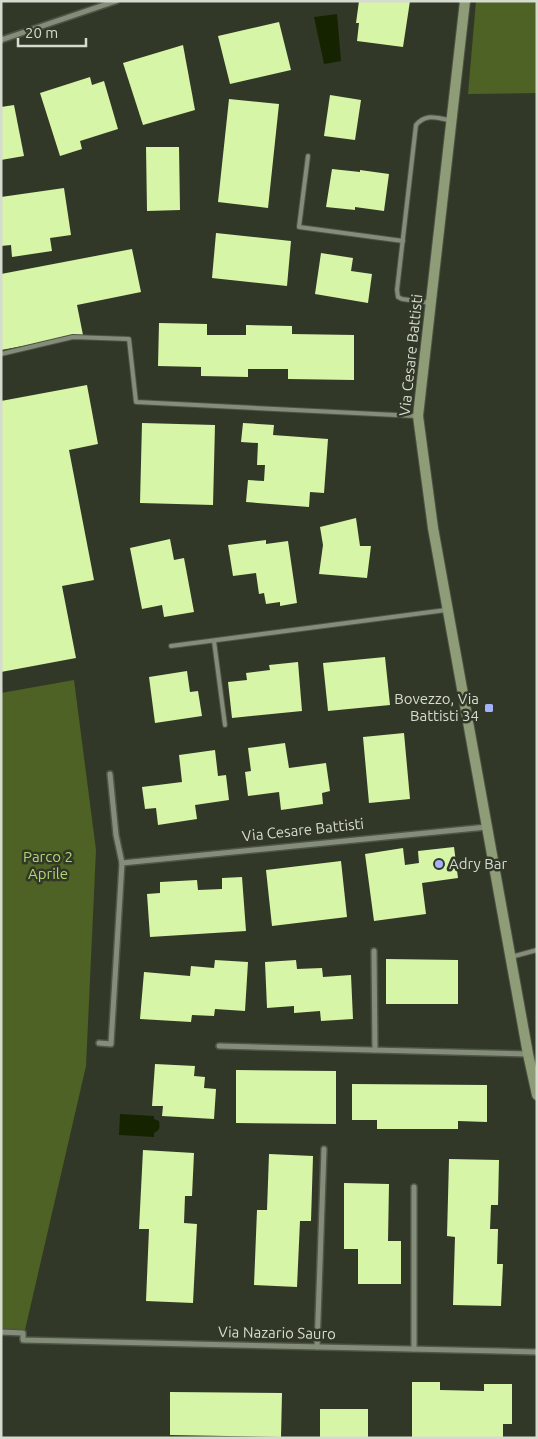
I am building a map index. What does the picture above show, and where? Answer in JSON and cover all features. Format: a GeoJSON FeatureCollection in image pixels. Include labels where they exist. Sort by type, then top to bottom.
{"type":"FeatureCollection","features":[{"type":"Feature","properties":{"kind":"street"},"geometry":{"type":"LineString","coordinates":[[1,40],[116,1]]}},
{"type":"Feature","properties":{"kind":"street","name":"Via Cesare Battisti"},"geometry":{"type":"LineString","coordinates":[[465,1],[418,416],[433,528],[447,610],[528,1054],[537,1094]]}},
{"type":"Feature","properties":{"kind":"street"},"geometry":{"type":"LineString","coordinates":[[99,1043],[111,1044],[122,862],[116,835],[110,774]]}},
{"type":"Feature","properties":{"kind":"street","name":"Via Cesare Battisti"},"geometry":{"type":"LineString","coordinates":[[122,862],[487,827]]}},
{"type":"Feature","properties":{"kind":"street"},"geometry":{"type":"LineString","coordinates":[[374,951],[375,1050]]}},
{"type":"Feature","properties":{"kind":"street"},"geometry":{"type":"LineString","coordinates":[[219,1046],[528,1054]]}},
{"type":"Feature","properties":{"kind":"street"},"geometry":{"type":"LineString","coordinates":[[318,1347],[324,1149]]}},
{"type":"Feature","properties":{"kind":"street"},"geometry":{"type":"LineString","coordinates":[[414,1187],[414,1349]]}},
{"type":"Feature","properties":{"kind":"street","name":"Via Nazario Sauro"},"geometry":{"type":"LineString","coordinates":[[1,1332],[24,1333],[23,1340],[537,1352]]}},
{"type":"Feature","properties":{"kind":"lane"},"geometry":{"type":"LineString","coordinates":[[431,303],[402,299],[398,297],[397,290],[416,125],[426,117],[452,120]]}},
{"type":"Feature","properties":{"kind":"lane"},"geometry":{"type":"LineString","coordinates":[[308,156],[299,226],[403,240]]}},
{"type":"Feature","properties":{"kind":"lane"},"geometry":{"type":"LineString","coordinates":[[1,354],[73,337],[129,339],[136,402],[418,416]]}},
{"type":"Feature","properties":{"kind":"lane"},"geometry":{"type":"LineString","coordinates":[[171,646],[447,610]]}},
{"type":"Feature","properties":{"kind":"lane"},"geometry":{"type":"LineString","coordinates":[[214,641],[225,725]]}},
{"type":"Feature","properties":{"kind":"lane"},"geometry":{"type":"LineString","coordinates":[[511,957],[537,950]]}},
{"type":"Feature","properties":{"kind":"green space"},"geometry":{"type":"Polygon","coordinates":[[[476,1],[537,1],[537,93],[468,94],[476,1]]]}},
{"type":"Feature","properties":{"kind":"green space","name":"Parco 2 Aprile"},"geometry":{"type":"Polygon","coordinates":[[[74,680],[96,850],[86,1066],[25,1330],[1,1329],[1,693],[74,680]]]}},
{"type":"Feature","properties":{"kind":"shaded area"},"geometry":{"type":"Polygon","coordinates":[[[337,14],[341,61],[324,64],[314,17],[337,14]]]}},
{"type":"Feature","properties":{"kind":"shaded area"},"geometry":{"type":"Polygon","coordinates":[[[120,1114],[154,1116],[154,1119],[159,1121],[159,1128],[154,1133],[154,1137],[119,1135],[120,1114]]]}},
{"type":"Feature","properties":{"kind":"building"},"geometry":{"type":"Polygon","coordinates":[[[359,1],[410,1],[403,47],[357,41],[359,23],[356,23],[359,1]]]}},
{"type":"Feature","properties":{"kind":"building"},"geometry":{"type":"Polygon","coordinates":[[[279,22],[291,70],[230,84],[218,36],[279,22]]]}},
{"type":"Feature","properties":{"kind":"building"},"geometry":{"type":"Polygon","coordinates":[[[183,45],[195,110],[143,125],[123,63],[183,45]]]}},
{"type":"Feature","properties":{"kind":"building"},"geometry":{"type":"Polygon","coordinates":[[[90,77],[92,85],[104,81],[118,129],[80,141],[82,149],[60,156],[40,93],[90,77]]]}},
{"type":"Feature","properties":{"kind":"building"},"geometry":{"type":"Polygon","coordinates":[[[330,95],[361,100],[355,140],[324,136],[330,95]]]}},
{"type":"Feature","properties":{"kind":"building"},"geometry":{"type":"Polygon","coordinates":[[[229,99],[279,104],[268,208],[218,202],[229,99]]]}},
{"type":"Feature","properties":{"kind":"building"},"geometry":{"type":"Polygon","coordinates":[[[14,105],[24,156],[1,160],[1,107],[14,105]]]}},
{"type":"Feature","properties":{"kind":"building"},"geometry":{"type":"Polygon","coordinates":[[[146,147],[179,147],[180,210],[147,211],[146,147]]]}},
{"type":"Feature","properties":{"kind":"building"},"geometry":{"type":"Polygon","coordinates":[[[332,169],[389,174],[384,211],[355,207],[355,210],[326,207],[332,169]]]}},
{"type":"Feature","properties":{"kind":"building"},"geometry":{"type":"Polygon","coordinates":[[[64,188],[71,235],[50,238],[52,251],[12,257],[11,245],[1,246],[1,197],[64,188]]]}},
{"type":"Feature","properties":{"kind":"building"},"geometry":{"type":"Polygon","coordinates":[[[216,233],[291,241],[287,286],[212,278],[216,233]]]}},
{"type":"Feature","properties":{"kind":"building"},"geometry":{"type":"Polygon","coordinates":[[[132,249],[141,292],[77,305],[83,335],[1,350],[1,274],[132,249]]]}},
{"type":"Feature","properties":{"kind":"building"},"geometry":{"type":"Polygon","coordinates":[[[321,253],[353,258],[351,271],[372,274],[368,303],[315,294],[321,253]]]}},
{"type":"Feature","properties":{"kind":"building"},"geometry":{"type":"Polygon","coordinates":[[[159,323],[207,324],[207,335],[246,335],[246,325],[292,326],[292,334],[354,335],[354,380],[288,379],[288,369],[248,369],[248,377],[201,376],[201,367],[158,366],[159,323]]]}},
{"type":"Feature","properties":{"kind":"building"},"geometry":{"type":"Polygon","coordinates":[[[87,385],[98,444],[69,450],[94,580],[62,586],[76,658],[1,672],[1,401],[87,385]]]}},
{"type":"Feature","properties":{"kind":"building"},"geometry":{"type":"Polygon","coordinates":[[[142,423],[215,425],[213,505],[140,503],[142,423]]]}},
{"type":"Feature","properties":{"kind":"building"},"geometry":{"type":"Polygon","coordinates":[[[243,423],[274,425],[273,435],[328,439],[324,493],[310,492],[309,507],[246,502],[248,480],[264,481],[265,465],[257,465],[258,443],[241,442],[243,423]]]}},
{"type":"Feature","properties":{"kind":"building"},"geometry":{"type":"Polygon","coordinates":[[[356,518],[360,546],[371,546],[367,578],[319,574],[323,545],[320,527],[356,518]]]}},
{"type":"Feature","properties":{"kind":"building"},"geometry":{"type":"Polygon","coordinates":[[[170,539],[174,560],[184,558],[194,612],[164,617],[162,605],[142,609],[130,548],[170,539]]]}},
{"type":"Feature","properties":{"kind":"building"},"geometry":{"type":"Polygon","coordinates":[[[266,540],[266,544],[288,541],[297,603],[280,606],[280,602],[266,604],[264,593],[259,594],[256,573],[233,576],[228,545],[266,540]]]}},
{"type":"Feature","properties":{"kind":"building"},"geometry":{"type":"Polygon","coordinates":[[[385,657],[390,705],[328,711],[323,663],[385,657]]]}},
{"type":"Feature","properties":{"kind":"building"},"geometry":{"type":"Polygon","coordinates":[[[298,662],[302,711],[232,718],[228,682],[247,680],[246,673],[270,670],[269,665],[298,662]]]}},
{"type":"Feature","properties":{"kind":"building"},"geometry":{"type":"Polygon","coordinates":[[[187,671],[190,692],[198,691],[202,716],[155,723],[149,677],[187,671]]]}},
{"type":"Feature","properties":{"kind":"building"},"geometry":{"type":"Polygon","coordinates":[[[404,733],[410,799],[369,803],[363,737],[404,733]]]}},
{"type":"Feature","properties":{"kind":"building"},"geometry":{"type":"Polygon","coordinates":[[[285,743],[289,768],[326,763],[330,791],[322,793],[323,804],[281,810],[279,792],[248,796],[245,772],[251,771],[248,748],[285,743]]]}},
{"type":"Feature","properties":{"kind":"building"},"geometry":{"type":"Polygon","coordinates":[[[215,750],[218,776],[226,775],[229,800],[195,805],[197,819],[158,825],[156,808],[145,809],[142,787],[182,782],[179,755],[215,750]]]}},
{"type":"Feature","properties":{"kind":"building"},"geometry":{"type":"Polygon","coordinates":[[[454,847],[458,878],[422,883],[426,914],[374,921],[365,854],[403,848],[405,865],[419,863],[418,851],[454,847]]]}},
{"type":"Feature","properties":{"kind":"building"},"geometry":{"type":"Polygon","coordinates":[[[341,861],[347,917],[272,926],[266,870],[341,861]]]}},
{"type":"Feature","properties":{"kind":"building"},"geometry":{"type":"Polygon","coordinates":[[[242,877],[246,931],[150,937],[147,894],[160,893],[160,882],[197,880],[198,890],[222,889],[222,878],[242,877]]]}},
{"type":"Feature","properties":{"kind":"building"},"geometry":{"type":"Polygon","coordinates":[[[386,959],[458,960],[458,1004],[386,1004],[386,959]]]}},
{"type":"Feature","properties":{"kind":"building"},"geometry":{"type":"Polygon","coordinates":[[[215,960],[248,962],[245,1011],[215,1009],[214,1016],[192,1015],[191,1022],[140,1019],[144,972],[190,976],[191,966],[214,968],[215,960]]]}},
{"type":"Feature","properties":{"kind":"building"},"geometry":{"type":"Polygon","coordinates":[[[296,960],[297,969],[322,968],[323,977],[351,975],[353,1019],[321,1021],[320,1011],[294,1013],[294,1006],[267,1008],[265,962],[296,960]]]}},
{"type":"Feature","properties":{"kind":"building"},"geometry":{"type":"Polygon","coordinates":[[[155,1064],[195,1066],[194,1076],[205,1077],[204,1088],[216,1089],[214,1119],[162,1116],[163,1106],[152,1106],[155,1064]]]}},
{"type":"Feature","properties":{"kind":"building"},"geometry":{"type":"Polygon","coordinates":[[[236,1070],[336,1071],[336,1124],[236,1123],[236,1070]]]}},
{"type":"Feature","properties":{"kind":"building"},"geometry":{"type":"Polygon","coordinates":[[[352,1084],[487,1085],[487,1122],[458,1121],[458,1129],[377,1129],[377,1120],[352,1120],[352,1084]]]}},
{"type":"Feature","properties":{"kind":"building"},"geometry":{"type":"Polygon","coordinates":[[[143,1150],[194,1153],[192,1196],[185,1196],[184,1223],[197,1224],[193,1303],[146,1301],[149,1229],[139,1229],[143,1150]]]}},
{"type":"Feature","properties":{"kind":"building"},"geometry":{"type":"Polygon","coordinates":[[[269,1154],[313,1156],[311,1221],[300,1221],[297,1287],[254,1285],[257,1210],[267,1210],[269,1154]]]}},
{"type":"Feature","properties":{"kind":"building"},"geometry":{"type":"Polygon","coordinates":[[[449,1159],[499,1160],[498,1205],[491,1205],[490,1229],[498,1229],[497,1264],[503,1264],[501,1306],[453,1305],[455,1237],[447,1236],[449,1159]]]}},
{"type":"Feature","properties":{"kind":"building"},"geometry":{"type":"Polygon","coordinates":[[[344,1183],[389,1184],[388,1241],[401,1241],[401,1284],[358,1284],[358,1249],[344,1249],[344,1183]]]}},
{"type":"Feature","properties":{"kind":"building"},"geometry":{"type":"Polygon","coordinates":[[[412,1382],[440,1382],[440,1390],[484,1391],[484,1384],[512,1384],[512,1424],[503,1424],[503,1438],[412,1438],[412,1382]]]}},
{"type":"Feature","properties":{"kind":"building"},"geometry":{"type":"Polygon","coordinates":[[[170,1392],[282,1393],[281,1437],[170,1435],[170,1392]]]}},
{"type":"Feature","properties":{"kind":"building"},"geometry":{"type":"Polygon","coordinates":[[[320,1409],[368,1409],[368,1438],[320,1438],[320,1409]]]}},
{"type":"Feature","properties":{"kind":"place","name":"Bovezzo, Via Battisti 34"},"geometry":{"type":"Point","coordinates":[489,708]}},
{"type":"Feature","properties":{"kind":"place","name":"Adry Bar"},"geometry":{"type":"Point","coordinates":[439,864]}}]}
